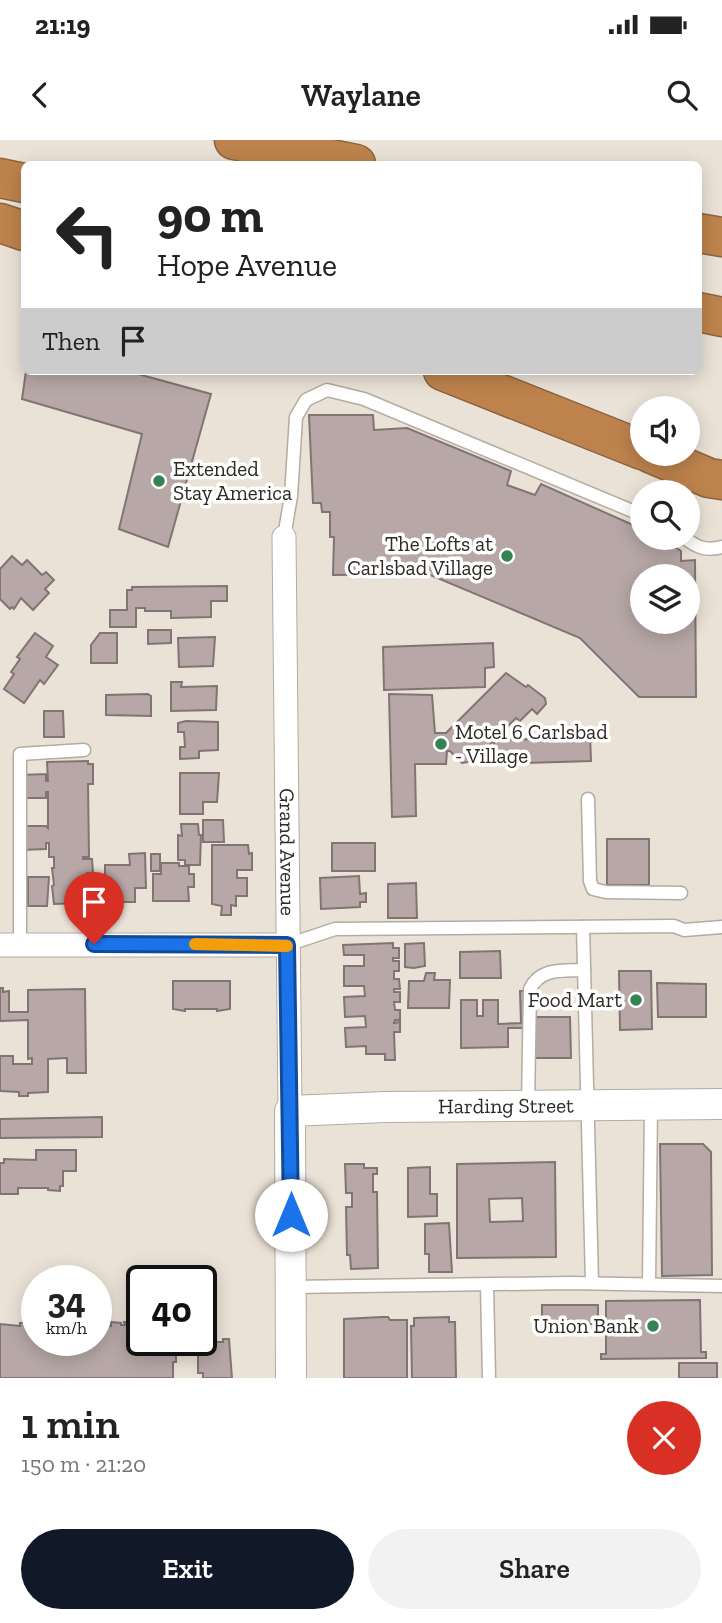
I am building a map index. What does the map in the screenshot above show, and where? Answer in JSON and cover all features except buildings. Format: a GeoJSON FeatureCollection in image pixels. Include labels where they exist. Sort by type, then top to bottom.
{"type":"FeatureCollection","features":[{"type":"Feature","properties":{"kind":"highway"},"geometry":{"type":"LineString","coordinates":[[234,140],[341,161]]}},
{"type":"Feature","properties":{"kind":"highway"},"geometry":{"type":"LineString","coordinates":[[0,178],[21,182]]}},
{"type":"Feature","properties":{"kind":"highway"},"geometry":{"type":"LineString","coordinates":[[0,223],[21,230]]}},
{"type":"Feature","properties":{"kind":"highway"},"geometry":{"type":"LineString","coordinates":[[702,234],[722,237]]}},
{"type":"Feature","properties":{"kind":"highway"},"geometry":{"type":"LineString","coordinates":[[702,313],[722,317]]}},
{"type":"Feature","properties":{"kind":"highway"},"geometry":{"type":"LineString","coordinates":[[453,375],[630,445]]}},
{"type":"Feature","properties":{"kind":"highway"},"geometry":{"type":"LineString","coordinates":[[681,466],[709,478],[722,480]]}},
{"type":"Feature","properties":{"kind":"street","name":"Grand Avenue"},"geometry":{"type":"LineString","coordinates":[[284,537],[291,1378]]}},
{"type":"Feature","properties":{"kind":"street"},"geometry":{"type":"LineString","coordinates":[[10,945],[287,945]]}},
{"type":"Feature","properties":{"kind":"street","name":"Harding Street"},"geometry":{"type":"LineString","coordinates":[[290,1111],[385,1107],[722,1104]]}},
{"type":"Feature","properties":{"kind":"lane"},"geometry":{"type":"LineString","coordinates":[[284,537],[291,496],[296,417],[306,400],[327,390],[364,399],[630,510]]}},
{"type":"Feature","properties":{"kind":"lane"},"geometry":{"type":"LineString","coordinates":[[700,548],[708,550],[722,547]]}},
{"type":"Feature","properties":{"kind":"lane"},"geometry":{"type":"LineString","coordinates":[[10,945],[20,754],[84,750]]}},
{"type":"Feature","properties":{"kind":"lane"},"geometry":{"type":"LineString","coordinates":[[588,799],[590,881],[593,889],[606,892],[681,893]]}},
{"type":"Feature","properties":{"kind":"lane"},"geometry":{"type":"LineString","coordinates":[[287,945],[335,929],[674,926],[684,930],[722,927]]}},
{"type":"Feature","properties":{"kind":"lane"},"geometry":{"type":"LineString","coordinates":[[583,927],[592,1283]]}},
{"type":"Feature","properties":{"kind":"lane"},"geometry":{"type":"LineString","coordinates":[[528,1106],[530,989],[534,982],[548,972],[584,970]]}},
{"type":"Feature","properties":{"kind":"lane"},"geometry":{"type":"LineString","coordinates":[[649,1284],[650,1105]]}},
{"type":"Feature","properties":{"kind":"lane"},"geometry":{"type":"LineString","coordinates":[[291,1287],[592,1283],[722,1286]]}},
{"type":"Feature","properties":{"kind":"lane"},"geometry":{"type":"LineString","coordinates":[[487,1285],[489,1378]]}},
{"type":"Feature","properties":{"kind":"slow traffic"},"geometry":{"type":"LineString","coordinates":[[195,944],[287,946]]}},
{"type":"Feature","properties":{"kind":"place","name":"Extended Stay America"},"geometry":{"type":"Point","coordinates":[159,481]}},
{"type":"Feature","properties":{"kind":"place","name":"The Lofts at Carlsbad Village"},"geometry":{"type":"Point","coordinates":[507,556]}},
{"type":"Feature","properties":{"kind":"place","name":"Motel 6 Carlsbad - Village"},"geometry":{"type":"Point","coordinates":[441,744]}},
{"type":"Feature","properties":{"kind":"place","name":"Food Mart"},"geometry":{"type":"Point","coordinates":[636,1000]}},
{"type":"Feature","properties":{"kind":"place","name":"Union Bank"},"geometry":{"type":"Point","coordinates":[653,1326]}},
{"type":"Feature","properties":{"kind":"route"},"geometry":{"type":"LineString","coordinates":[[94,944],[287,945],[291,1215]]}}]}
